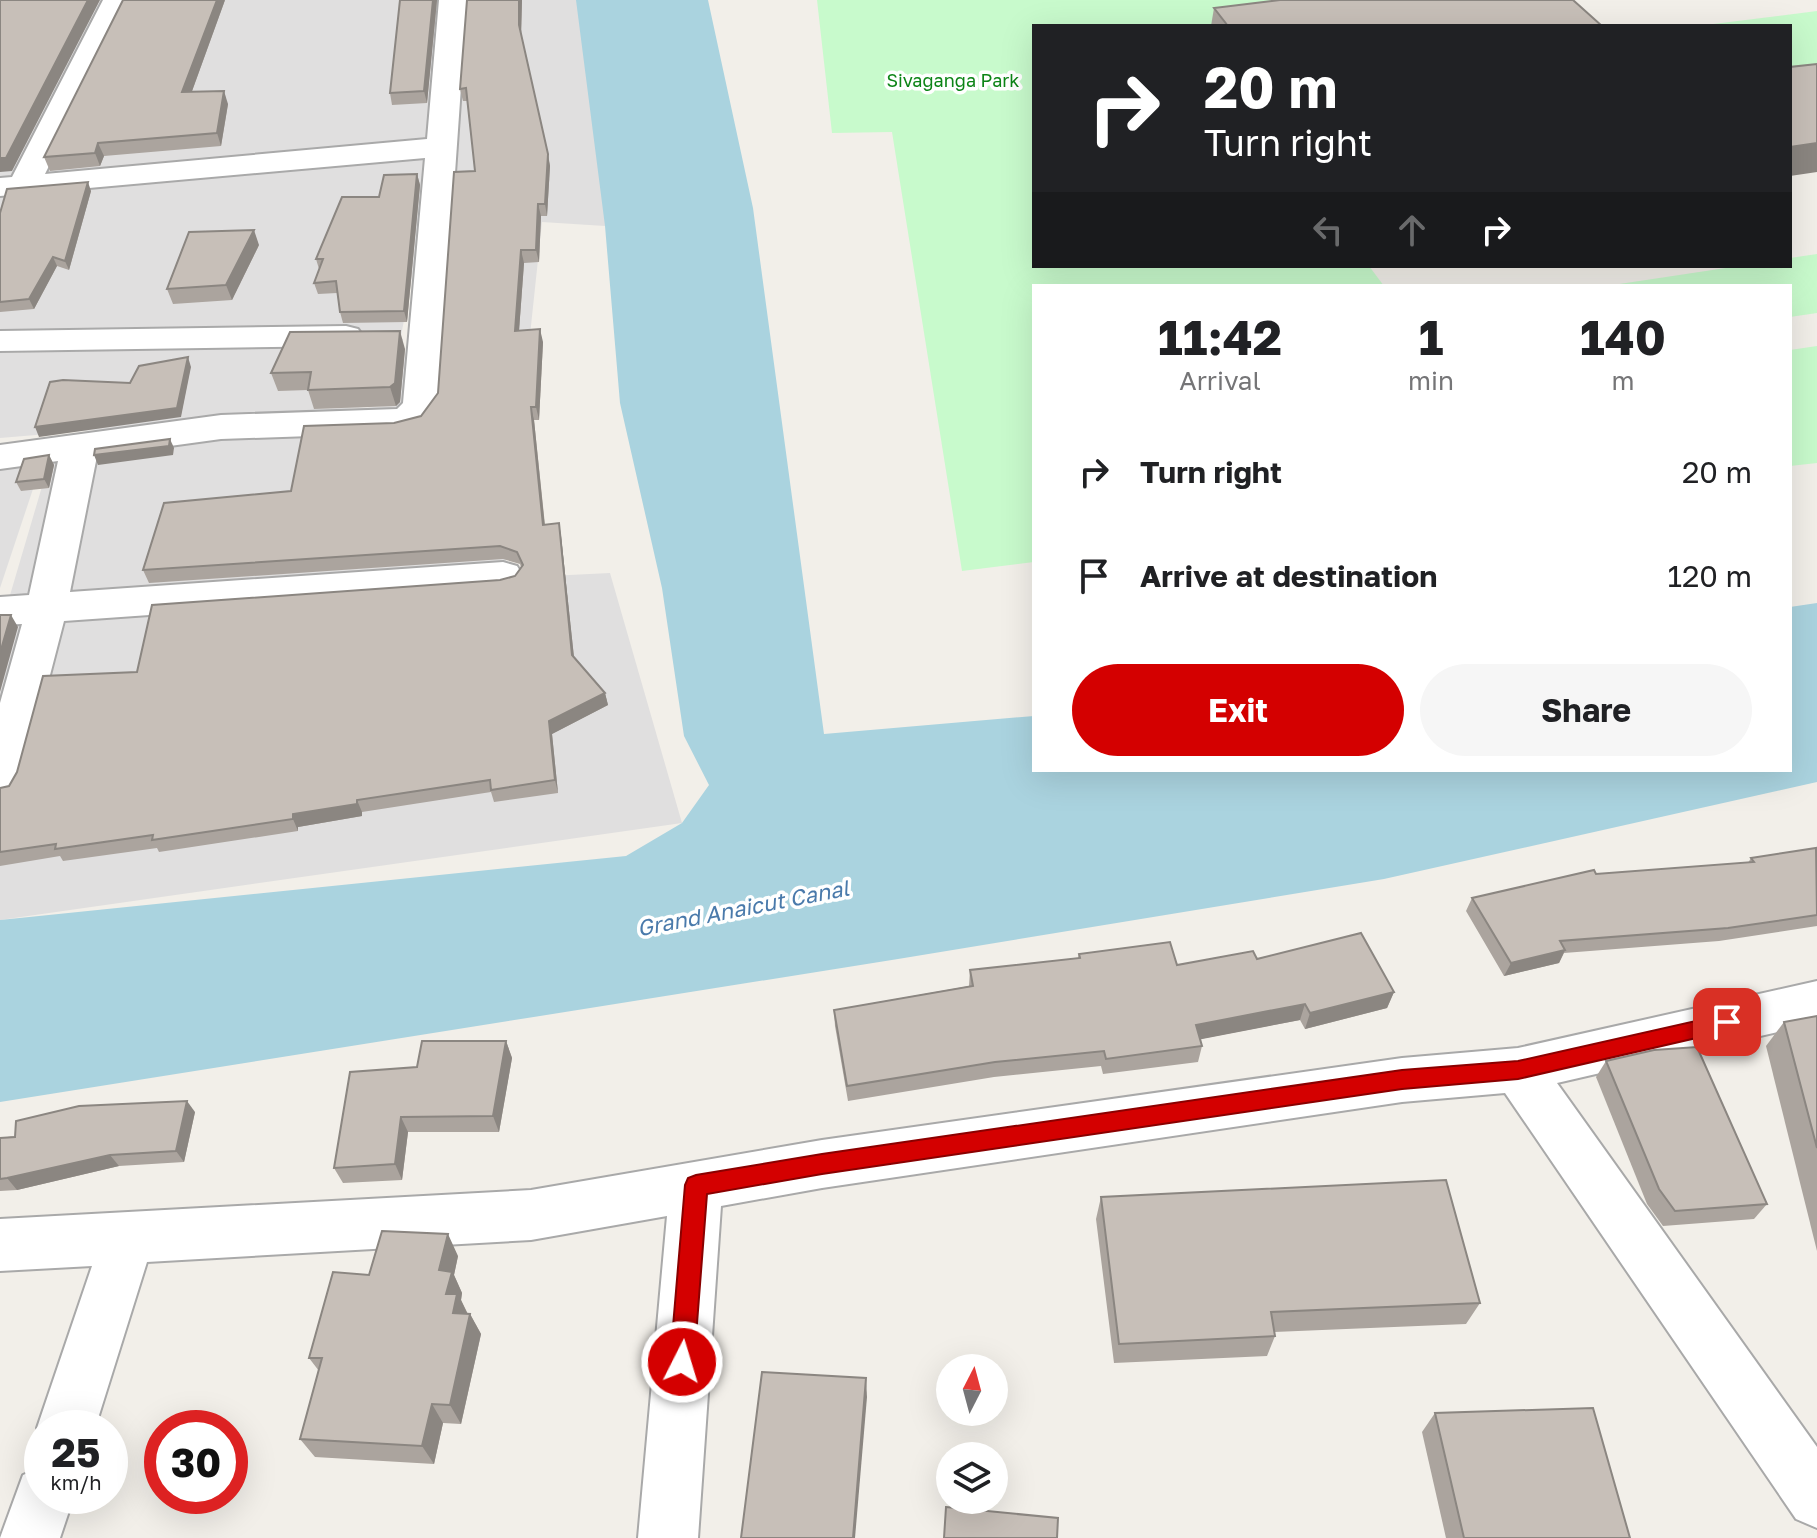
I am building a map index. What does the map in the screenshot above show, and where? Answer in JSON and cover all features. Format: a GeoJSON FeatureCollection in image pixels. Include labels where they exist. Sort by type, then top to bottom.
{"type":"FeatureCollection","features":[{"type":"Feature","properties":{"kind":"street"},"geometry":{"type":"LineString","coordinates":[[11,186],[117,0]]}},
{"type":"Feature","properties":{"kind":"street"},"geometry":{"type":"LineString","coordinates":[[0,457],[221,427],[411,418],[421,404],[401,336],[441,147],[453,0]]}},
{"type":"Feature","properties":{"kind":"street"},"geometry":{"type":"LineString","coordinates":[[11,186],[441,147]]}},
{"type":"Feature","properties":{"kind":"street"},"geometry":{"type":"LineString","coordinates":[[0,341],[401,336]]}},
{"type":"Feature","properties":{"kind":"street"},"geometry":{"type":"LineString","coordinates":[[0,783],[47,607],[80,446]]}},
{"type":"Feature","properties":{"kind":"street"},"geometry":{"type":"LineString","coordinates":[[0,611],[503,576]]}},
{"type":"Feature","properties":{"kind":"street"},"geometry":{"type":"LineString","coordinates":[[0,1245],[531,1215],[822,1164],[1370,1084],[1518,1070],[1817,1002]]}},
{"type":"Feature","properties":{"kind":"street"},"geometry":{"type":"LineString","coordinates":[[1518,1070],[1817,1498]]}},
{"type":"Feature","properties":{"kind":"street"},"geometry":{"type":"LineString","coordinates":[[668,1538],[696,1185]]}},
{"type":"Feature","properties":{"kind":"street"},"geometry":{"type":"LineString","coordinates":[[72,1410],[128,1238]]}},
{"type":"Feature","properties":{"kind":"street"},"geometry":{"type":"LineString","coordinates":[[30,1538],[38,1514]]}},
{"type":"Feature","properties":{"kind":"shaded area"},"geometry":{"type":"Polygon","coordinates":[[[0,0],[706,0],[605,226],[542,222],[505,571],[140,596],[610,573],[682,823],[0,920],[0,603],[8,602],[56,439],[393,405],[0,438],[0,353],[403,339],[393,402],[441,215],[424,214],[401,336],[0,351],[0,0]]]}},
{"type":"Feature","properties":{"kind":"shaded area"},"geometry":{"type":"Polygon","coordinates":[[[45,453],[0,588],[0,457],[45,453]]]}},
{"type":"Feature","properties":{"kind":"green space","name":"Sivaganga Park"},"geometry":{"type":"Polygon","coordinates":[[[817,0],[1494,0],[1303,24],[1032,24],[1032,268],[1370,268],[1382,284],[1032,284],[1032,562],[962,571],[892,132],[832,133],[817,0]]]}},
{"type":"Feature","properties":{"kind":"green space"},"geometry":{"type":"Polygon","coordinates":[[[1817,11],[1817,67],[1792,70],[1792,24],[1713,24],[1817,11]]]}},
{"type":"Feature","properties":{"kind":"green space"},"geometry":{"type":"Polygon","coordinates":[[[1817,254],[1817,313],[1792,317],[1792,284],[1619,284],[1726,268],[1792,268],[1792,258],[1817,254]]]}},
{"type":"Feature","properties":{"kind":"green space"},"geometry":{"type":"Polygon","coordinates":[[[1817,346],[1817,463],[1792,466],[1792,350],[1817,346]]]}},
{"type":"Feature","properties":{"kind":"water","name":"Grand Anaicut Canal"},"geometry":{"type":"Polygon","coordinates":[[[576,0],[708,0],[753,208],[824,734],[1032,716],[1032,772],[1792,772],[1792,607],[1817,603],[1817,782],[1384,879],[0,1102],[0,920],[626,856],[682,823],[709,785],[684,736],[662,588],[620,403],[605,226],[576,0]]]}},
{"type":"Feature","properties":{"kind":"building"},"geometry":{"type":"Polygon","coordinates":[[[0,0],[88,0],[6,158],[0,158],[0,0]]]}},
{"type":"Feature","properties":{"kind":"building"},"geometry":{"type":"Polygon","coordinates":[[[123,0],[217,0],[182,92],[224,91],[217,133],[98,143],[95,153],[44,157],[123,0]]]}},
{"type":"Feature","properties":{"kind":"building"},"geometry":{"type":"Polygon","coordinates":[[[400,0],[433,0],[424,91],[390,93],[400,0]]]}},
{"type":"Feature","properties":{"kind":"building"},"geometry":{"type":"Polygon","coordinates":[[[467,0],[519,0],[519,25],[548,154],[545,204],[538,204],[536,250],[521,250],[515,331],[540,329],[536,407],[531,407],[543,525],[559,523],[572,655],[605,693],[549,721],[555,780],[491,790],[490,780],[357,800],[357,804],[293,814],[293,819],[152,840],[153,835],[55,849],[56,844],[0,852],[0,788],[9,786],[17,772],[43,676],[137,672],[152,605],[500,580],[515,576],[523,565],[517,552],[500,546],[143,570],[164,503],[291,491],[304,426],[394,423],[421,416],[438,393],[454,172],[475,171],[466,88],[460,89],[467,0]]]}},
{"type":"Feature","properties":{"kind":"building"},"geometry":{"type":"Polygon","coordinates":[[[1280,0],[1573,0],[1600,24],[1226,24],[1214,8],[1280,0]]]}},
{"type":"Feature","properties":{"kind":"building"},"geometry":{"type":"Polygon","coordinates":[[[1817,64],[1817,143],[1792,147],[1792,67],[1817,64]]]}},
{"type":"Feature","properties":{"kind":"building"},"geometry":{"type":"Polygon","coordinates":[[[417,174],[404,311],[340,312],[336,281],[314,283],[323,259],[316,259],[342,197],[379,197],[384,175],[417,174]]]}},
{"type":"Feature","properties":{"kind":"building"},"geometry":{"type":"Polygon","coordinates":[[[88,182],[65,261],[53,257],[29,299],[0,302],[0,213],[7,189],[88,182]]]}},
{"type":"Feature","properties":{"kind":"building"},"geometry":{"type":"Polygon","coordinates":[[[254,230],[226,285],[167,289],[189,232],[254,230]]]}},
{"type":"Feature","properties":{"kind":"building"},"geometry":{"type":"Polygon","coordinates":[[[400,331],[395,383],[390,387],[308,390],[311,372],[271,373],[290,332],[400,331]]]}},
{"type":"Feature","properties":{"kind":"building"},"geometry":{"type":"Polygon","coordinates":[[[188,357],[177,408],[35,427],[50,382],[130,383],[139,366],[188,357]]]}},
{"type":"Feature","properties":{"kind":"building"},"geometry":{"type":"Polygon","coordinates":[[[170,439],[169,446],[94,455],[95,449],[170,439]]]}},
{"type":"Feature","properties":{"kind":"building"},"geometry":{"type":"Polygon","coordinates":[[[49,455],[44,479],[16,482],[24,459],[49,455]]]}},
{"type":"Feature","properties":{"kind":"building"},"geometry":{"type":"Polygon","coordinates":[[[0,615],[11,615],[0,653],[0,615]]]}},
{"type":"Feature","properties":{"kind":"building"},"geometry":{"type":"Polygon","coordinates":[[[1816,848],[1817,915],[1728,928],[1560,941],[1565,950],[1511,963],[1472,898],[1594,870],[1596,874],[1754,862],[1751,858],[1816,848]]]}},
{"type":"Feature","properties":{"kind":"building"},"geometry":{"type":"Polygon","coordinates":[[[1361,933],[1394,992],[1310,1013],[1305,1004],[1196,1025],[1202,1046],[1106,1059],[1104,1051],[995,1062],[847,1086],[834,1010],[973,986],[970,970],[1080,958],[1079,954],[1170,942],[1177,965],[1253,951],[1257,959],[1361,933]]]}},
{"type":"Feature","properties":{"kind":"building"},"geometry":{"type":"Polygon","coordinates":[[[1817,1016],[1817,1148],[1784,1022],[1817,1016]]]}},
{"type":"Feature","properties":{"kind":"building"},"geometry":{"type":"Polygon","coordinates":[[[422,1041],[506,1041],[493,1116],[401,1117],[395,1164],[334,1168],[350,1072],[417,1067],[422,1041]]]}},
{"type":"Feature","properties":{"kind":"building"},"geometry":{"type":"Polygon","coordinates":[[[1697,1047],[1767,1204],[1675,1211],[1659,1189],[1606,1061],[1654,1050],[1697,1047]]]}},
{"type":"Feature","properties":{"kind":"building"},"geometry":{"type":"Polygon","coordinates":[[[187,1101],[176,1151],[110,1155],[0,1179],[0,1138],[15,1137],[16,1121],[79,1106],[187,1101]]]}},
{"type":"Feature","properties":{"kind":"building"},"geometry":{"type":"Polygon","coordinates":[[[1446,1180],[1480,1303],[1271,1312],[1275,1336],[1119,1344],[1101,1197],[1446,1180]]]}},
{"type":"Feature","properties":{"kind":"building"},"geometry":{"type":"Polygon","coordinates":[[[382,1231],[448,1234],[439,1270],[452,1272],[446,1294],[457,1294],[453,1313],[470,1314],[450,1405],[432,1404],[422,1446],[300,1439],[322,1358],[309,1358],[333,1272],[369,1275],[382,1231]]]}},
{"type":"Feature","properties":{"kind":"building"},"geometry":{"type":"Polygon","coordinates":[[[762,1372],[866,1378],[853,1538],[741,1538],[762,1372]]]}},
{"type":"Feature","properties":{"kind":"building"},"geometry":{"type":"Polygon","coordinates":[[[1593,1408],[1630,1538],[1464,1538],[1435,1413],[1593,1408]]]}},
{"type":"Feature","properties":{"kind":"building"},"geometry":{"type":"Polygon","coordinates":[[[1008,1513],[1058,1518],[1057,1538],[944,1538],[946,1514],[1008,1513]]]}},
{"type":"Feature","properties":{"kind":"route"},"geometry":{"type":"LineString","coordinates":[[682,1362],[696,1185],[1402,1080],[1518,1070],[1727,1022]]}}]}
